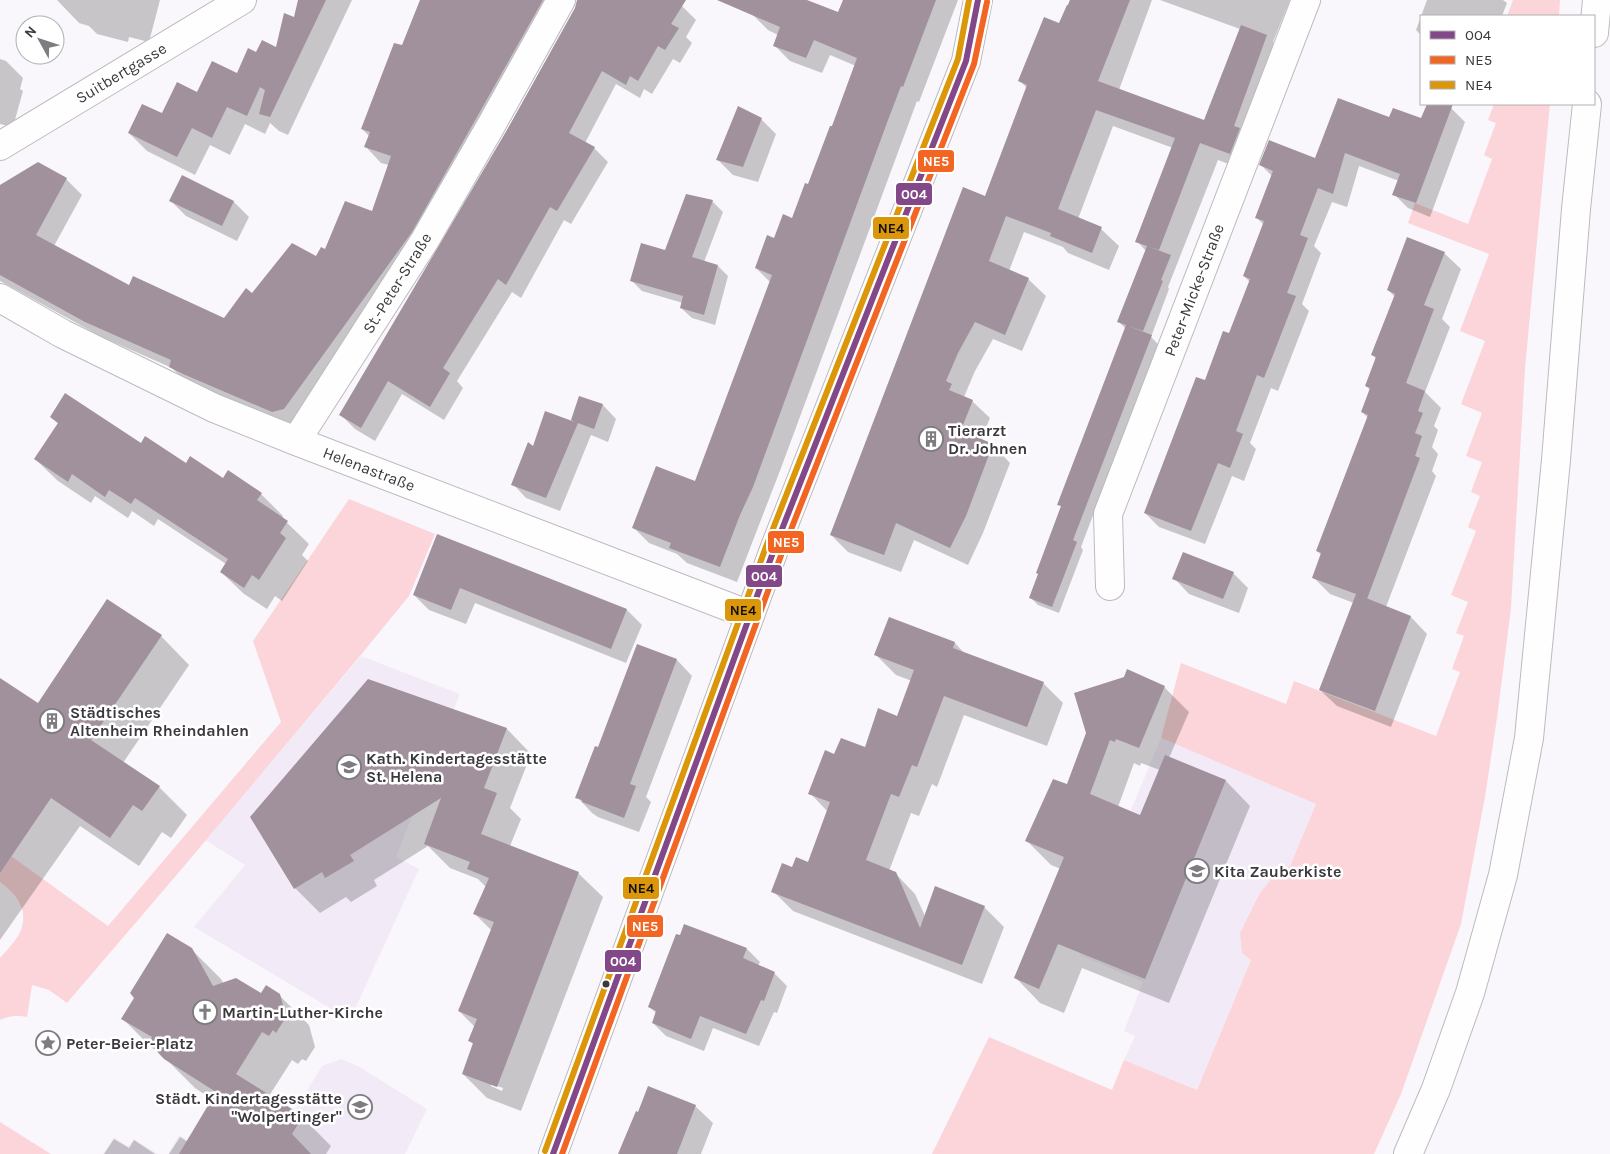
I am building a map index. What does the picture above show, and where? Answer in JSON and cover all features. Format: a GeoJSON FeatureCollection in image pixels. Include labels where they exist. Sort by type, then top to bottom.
{"type":"FeatureCollection","features":[{"type":"Feature","properties":{"kind":"street","name":"Suitbertgasse"},"geometry":{"type":"LineString","coordinates":[[0,146],[242,0]]}},
{"type":"Feature","properties":{"kind":"street","name":"St.-Peter-Straße"},"geometry":{"type":"LineString","coordinates":[[296,441],[425,240],[560,0]]}},
{"type":"Feature","properties":{"kind":"street"},"geometry":{"type":"LineString","coordinates":[[553,1154],[778,538],[966,62],[978,0]]}},
{"type":"Feature","properties":{"kind":"street","name":"Peter-Micke-Straße"},"geometry":{"type":"LineString","coordinates":[[1110,586],[1108,514],[1306,0]]}},
{"type":"Feature","properties":{"kind":"street"},"geometry":{"type":"LineString","coordinates":[[1595,22],[1597,0]]}},
{"type":"Feature","properties":{"kind":"street"},"geometry":{"type":"LineString","coordinates":[[1408,1154],[1436,1089],[1470,993],[1504,875],[1529,738],[1556,470],[1587,105]]}},
{"type":"Feature","properties":{"kind":"street","name":"Helenastraße"},"geometry":{"type":"LineString","coordinates":[[0,298],[63,334],[214,408],[750,615]]}},
{"type":"Feature","properties":{"kind":"shaded area"},"geometry":{"type":"Polygon","coordinates":[[[1513,0],[1560,0],[1559,15],[1507,15],[1513,0]]]}},
{"type":"Feature","properties":{"kind":"shaded area"},"geometry":{"type":"Polygon","coordinates":[[[1494,105],[1550,105],[1525,368],[1511,608],[1485,797],[1461,924],[1401,1094],[1374,1154],[932,1154],[989,1037],[1112,1090],[1124,1060],[1197,1090],[1251,960],[1242,953],[1240,933],[1260,893],[1276,873],[1290,866],[1316,804],[1161,738],[1181,663],[1286,704],[1294,681],[1436,736],[1460,672],[1452,669],[1464,636],[1456,633],[1468,602],[1451,595],[1476,531],[1468,527],[1480,496],[1471,492],[1482,462],[1466,456],[1482,413],[1461,404],[1485,341],[1460,331],[1489,254],[1408,223],[1415,203],[1468,224],[1492,159],[1484,155],[1496,123],[1488,120],[1494,105]]]}},
{"type":"Feature","properties":{"kind":"shaded area"},"geometry":{"type":"Polygon","coordinates":[[[349,499],[435,534],[409,596],[180,871],[67,1003],[49,990],[32,985],[27,1017],[13,1016],[0,1020],[0,958],[12,945],[22,928],[23,912],[17,899],[0,882],[0,848],[108,926],[281,722],[253,641],[349,499]]]}},
{"type":"Feature","properties":{"kind":"shaded area","name":"Kath. Kindertagesstätte St. Helena"},"geometry":{"type":"Polygon","coordinates":[[[361,656],[460,694],[396,857],[419,869],[350,1020],[194,927],[245,865],[205,840],[361,656]]]}},
{"type":"Feature","properties":{"kind":"shaded area","name":"Kita Zauberkiste"},"geometry":{"type":"Polygon","coordinates":[[[1161,738],[1316,804],[1197,1090],[1124,1060],[1135,1036],[1124,1031],[1143,982],[1080,955],[1085,941],[1078,937],[1161,738]]]}},
{"type":"Feature","properties":{"kind":"shaded area","name":"Städt. Kindertagesstätte \"Wolpertinger\""},"geometry":{"type":"Polygon","coordinates":[[[341,1059],[358,1066],[427,1109],[405,1154],[168,1154],[179,1135],[188,1140],[246,1112],[260,1089],[295,1110],[322,1066],[341,1059]]]}},
{"type":"Feature","properties":{"kind":"shaded area"},"geometry":{"type":"Polygon","coordinates":[[[0,1122],[51,1154],[0,1154],[0,1122]]]}},
{"type":"Feature","properties":{"kind":"shaded area","name":"Städt. Kindertagesstätte \"Wolpertinger\""},"geometry":{"type":"Polygon","coordinates":[[[114,1137],[128,1146],[134,1139],[158,1154],[103,1154],[114,1137]]]}},
{"type":"Feature","properties":{"kind":"building"},"geometry":{"type":"Polygon","coordinates":[[[298,0],[326,0],[270,117],[259,114],[265,90],[260,87],[247,116],[227,107],[212,138],[192,128],[177,157],[128,133],[142,104],[162,113],[177,82],[197,92],[212,61],[237,73],[248,48],[256,52],[262,40],[276,47],[284,13],[294,17],[298,0]]]}},
{"type":"Feature","properties":{"kind":"building"},"geometry":{"type":"Polygon","coordinates":[[[420,0],[543,0],[412,232],[284,409],[272,412],[183,374],[169,367],[171,360],[85,322],[0,275],[0,185],[38,162],[67,178],[36,235],[129,285],[133,276],[224,318],[246,288],[252,293],[292,243],[316,256],[321,247],[325,249],[345,201],[372,211],[391,156],[364,147],[370,132],[361,129],[394,43],[402,45],[420,0]]]}},
{"type":"Feature","properties":{"kind":"building"},"geometry":{"type":"Polygon","coordinates":[[[577,0],[686,0],[671,24],[679,28],[665,50],[658,46],[638,81],[630,76],[626,85],[602,71],[569,133],[595,147],[557,211],[550,207],[506,285],[498,279],[443,368],[450,373],[430,407],[388,381],[361,428],[339,415],[507,130],[575,8],[577,0]]]}},
{"type":"Feature","properties":{"kind":"building"},"geometry":{"type":"Polygon","coordinates":[[[717,0],[807,0],[838,12],[843,0],[936,0],[903,87],[901,86],[888,120],[753,487],[720,567],[669,548],[671,543],[632,528],[656,466],[695,481],[772,275],[755,268],[767,235],[774,238],[783,214],[792,218],[805,183],[808,184],[830,126],[832,126],[857,58],[814,40],[806,58],[773,46],[780,27],[717,0]]]}},
{"type":"Feature","properties":{"kind":"building"},"geometry":{"type":"Polygon","coordinates":[[[1070,0],[1130,0],[1098,81],[1204,120],[1241,25],[1267,35],[1234,126],[1240,128],[1230,154],[1200,143],[1159,250],[1135,242],[1175,138],[1096,110],[1058,209],[1102,227],[1092,253],[1050,236],[1051,233],[1006,216],[989,261],[1029,278],[1005,335],[975,322],[958,353],[946,381],[952,384],[949,390],[973,400],[961,430],[993,444],[966,516],[950,548],[896,523],[884,555],[830,535],[963,187],[985,196],[1027,85],[1018,81],[1044,17],[1059,23],[1070,0]]]}},
{"type":"Feature","properties":{"kind":"building"},"geometry":{"type":"Polygon","coordinates":[[[1338,98],[1389,117],[1393,108],[1421,118],[1427,105],[1453,105],[1416,203],[1392,195],[1400,174],[1345,153],[1333,194],[1318,188],[1300,235],[1308,238],[1287,293],[1296,296],[1264,378],[1257,375],[1236,431],[1243,434],[1230,468],[1218,463],[1191,531],[1144,513],[1196,377],[1205,380],[1223,331],[1229,333],[1250,279],[1243,276],[1264,221],[1255,218],[1273,171],[1259,165],[1269,140],[1315,158],[1338,98]]]}},
{"type":"Feature","properties":{"kind":"building"},"geometry":{"type":"Polygon","coordinates":[[[738,106],[762,118],[743,167],[716,160],[738,106]]]}},
{"type":"Feature","properties":{"kind":"building"},"geometry":{"type":"Polygon","coordinates":[[[182,175],[234,201],[222,226],[169,201],[182,175]]]}},
{"type":"Feature","properties":{"kind":"building"},"geometry":{"type":"Polygon","coordinates":[[[686,194],[713,200],[692,257],[718,265],[704,315],[680,308],[683,296],[630,281],[641,243],[665,250],[686,194]]]}},
{"type":"Feature","properties":{"kind":"building"},"geometry":{"type":"Polygon","coordinates":[[[1407,237],[1445,252],[1424,305],[1434,309],[1406,383],[1425,391],[1418,411],[1423,413],[1415,433],[1422,436],[1415,456],[1420,458],[1367,598],[1411,616],[1375,711],[1319,690],[1356,594],[1312,578],[1321,553],[1316,551],[1368,415],[1361,412],[1370,388],[1365,386],[1376,357],[1371,355],[1395,294],[1387,290],[1407,237]]]}},
{"type":"Feature","properties":{"kind":"building"},"geometry":{"type":"Polygon","coordinates":[[[1147,246],[1171,255],[1143,331],[1128,326],[1152,335],[1073,540],[1077,542],[1052,607],[1029,598],[1038,574],[1036,573],[1061,506],[1057,505],[1126,325],[1117,322],[1147,246]]]}},
{"type":"Feature","properties":{"kind":"building"},"geometry":{"type":"Polygon","coordinates":[[[65,393],[141,443],[145,436],[186,463],[190,456],[223,478],[228,470],[262,493],[257,500],[288,521],[280,533],[286,538],[259,580],[252,575],[244,588],[220,572],[228,559],[135,498],[131,504],[109,490],[105,497],[72,474],[68,482],[34,459],[58,423],[50,417],[65,393]]]}},
{"type":"Feature","properties":{"kind":"building"},"geometry":{"type":"Polygon","coordinates":[[[579,396],[603,404],[594,429],[578,423],[546,498],[511,485],[528,442],[533,446],[545,411],[575,422],[571,420],[579,396]]]}},
{"type":"Feature","properties":{"kind":"building"},"geometry":{"type":"Polygon","coordinates":[[[437,534],[627,609],[611,649],[460,588],[451,610],[413,595],[437,534]]]}},
{"type":"Feature","properties":{"kind":"building"},"geometry":{"type":"Polygon","coordinates":[[[1183,552],[1234,572],[1223,599],[1172,579],[1183,552]]]}},
{"type":"Feature","properties":{"kind":"building","name":"Städtisches Altenheim Rheindahlen"},"geometry":{"type":"Polygon","coordinates":[[[107,599],[162,635],[91,740],[160,786],[142,811],[133,805],[110,838],[51,798],[0,873],[0,678],[38,703],[107,599]]]}},
{"type":"Feature","properties":{"kind":"building"},"geometry":{"type":"Polygon","coordinates":[[[889,617],[955,642],[953,648],[1044,682],[1027,727],[944,696],[917,767],[912,765],[899,797],[891,794],[866,860],[896,872],[920,928],[935,886],[985,906],[962,965],[771,892],[782,863],[792,867],[796,857],[808,862],[830,802],[808,794],[825,750],[834,754],[841,738],[865,747],[878,708],[897,716],[914,670],[874,655],[889,617]]]}},
{"type":"Feature","properties":{"kind":"building"},"geometry":{"type":"Polygon","coordinates":[[[637,644],[677,659],[630,784],[636,786],[624,818],[575,798],[595,746],[598,747],[637,644]]]}},
{"type":"Feature","properties":{"kind":"building"},"geometry":{"type":"Polygon","coordinates":[[[1127,669],[1165,686],[1139,748],[1116,739],[1115,742],[1110,740],[1090,794],[1140,815],[1165,755],[1226,780],[1145,979],[1058,944],[1039,989],[1014,978],[1064,857],[1025,841],[1053,779],[1067,784],[1086,733],[1074,693],[1124,677],[1127,669]]]}},
{"type":"Feature","properties":{"kind":"building"},"geometry":{"type":"Polygon","coordinates":[[[368,679],[507,728],[484,788],[497,793],[481,834],[579,872],[497,1087],[462,1074],[473,1043],[468,1041],[477,1019],[458,1011],[494,922],[473,914],[489,878],[467,869],[470,862],[424,844],[441,798],[350,855],[354,861],[325,878],[322,872],[294,889],[250,817],[368,679]]]}},
{"type":"Feature","properties":{"kind":"building"},"geometry":{"type":"Polygon","coordinates":[[[684,924],[747,948],[743,958],[775,972],[764,1001],[761,1000],[746,1034],[700,1016],[691,1039],[652,1023],[656,1011],[648,1007],[676,934],[680,935],[684,924]]]}},
{"type":"Feature","properties":{"kind":"building","name":"Martin-Luther-Kirche"},"geometry":{"type":"Polygon","coordinates":[[[167,933],[192,948],[213,986],[236,978],[261,993],[266,985],[280,994],[286,1017],[276,1033],[273,1030],[269,1036],[262,1032],[236,1074],[303,1116],[292,1134],[311,1154],[179,1154],[216,1092],[164,1059],[149,1043],[152,1037],[121,1019],[134,998],[130,993],[167,933]]]}},
{"type":"Feature","properties":{"kind":"building"},"geometry":{"type":"Polygon","coordinates":[[[648,1086],[696,1105],[677,1154],[618,1154],[636,1111],[638,1112],[648,1086]]]}},
{"type":"Feature","properties":{"kind":"transit line","name":"NE4"},"geometry":{"type":"LineString","coordinates":[[545,1151],[767,544],[958,59],[969,0]]}},
{"type":"Feature","properties":{"kind":"transit line","name":"004"},"geometry":{"type":"LineString","coordinates":[[553,1154],[775,547],[966,61],[978,0]]}},
{"type":"Feature","properties":{"kind":"transit line","name":"NE5"},"geometry":{"type":"LineString","coordinates":[[562,1154],[783,550],[974,64],[987,2]]}},
{"type":"Feature","properties":{"kind":"place","name":"Tierarzt Dr. Johnen"},"geometry":{"type":"Point","coordinates":[931,439]}},
{"type":"Feature","properties":{"kind":"place","name":"Städtisches Altenheim Rheindahlen"},"geometry":{"type":"Point","coordinates":[52,721]}},
{"type":"Feature","properties":{"kind":"place","name":"Kath. Kindertagesstätte St. Helena"},"geometry":{"type":"Point","coordinates":[349,767]}},
{"type":"Feature","properties":{"kind":"place","name":"Kita Zauberkiste"},"geometry":{"type":"Point","coordinates":[1197,871]}},
{"type":"Feature","properties":{"kind":"place","name":"Martin-Luther-Kirche"},"geometry":{"type":"Point","coordinates":[205,1012]}},
{"type":"Feature","properties":{"kind":"place","name":"Peter-Beier-Platz"},"geometry":{"type":"Point","coordinates":[48,1043]}},
{"type":"Feature","properties":{"kind":"place","name":"Städt. Kindertagesstätte \"Wolpertinger\""},"geometry":{"type":"Point","coordinates":[360,1107]}}]}
